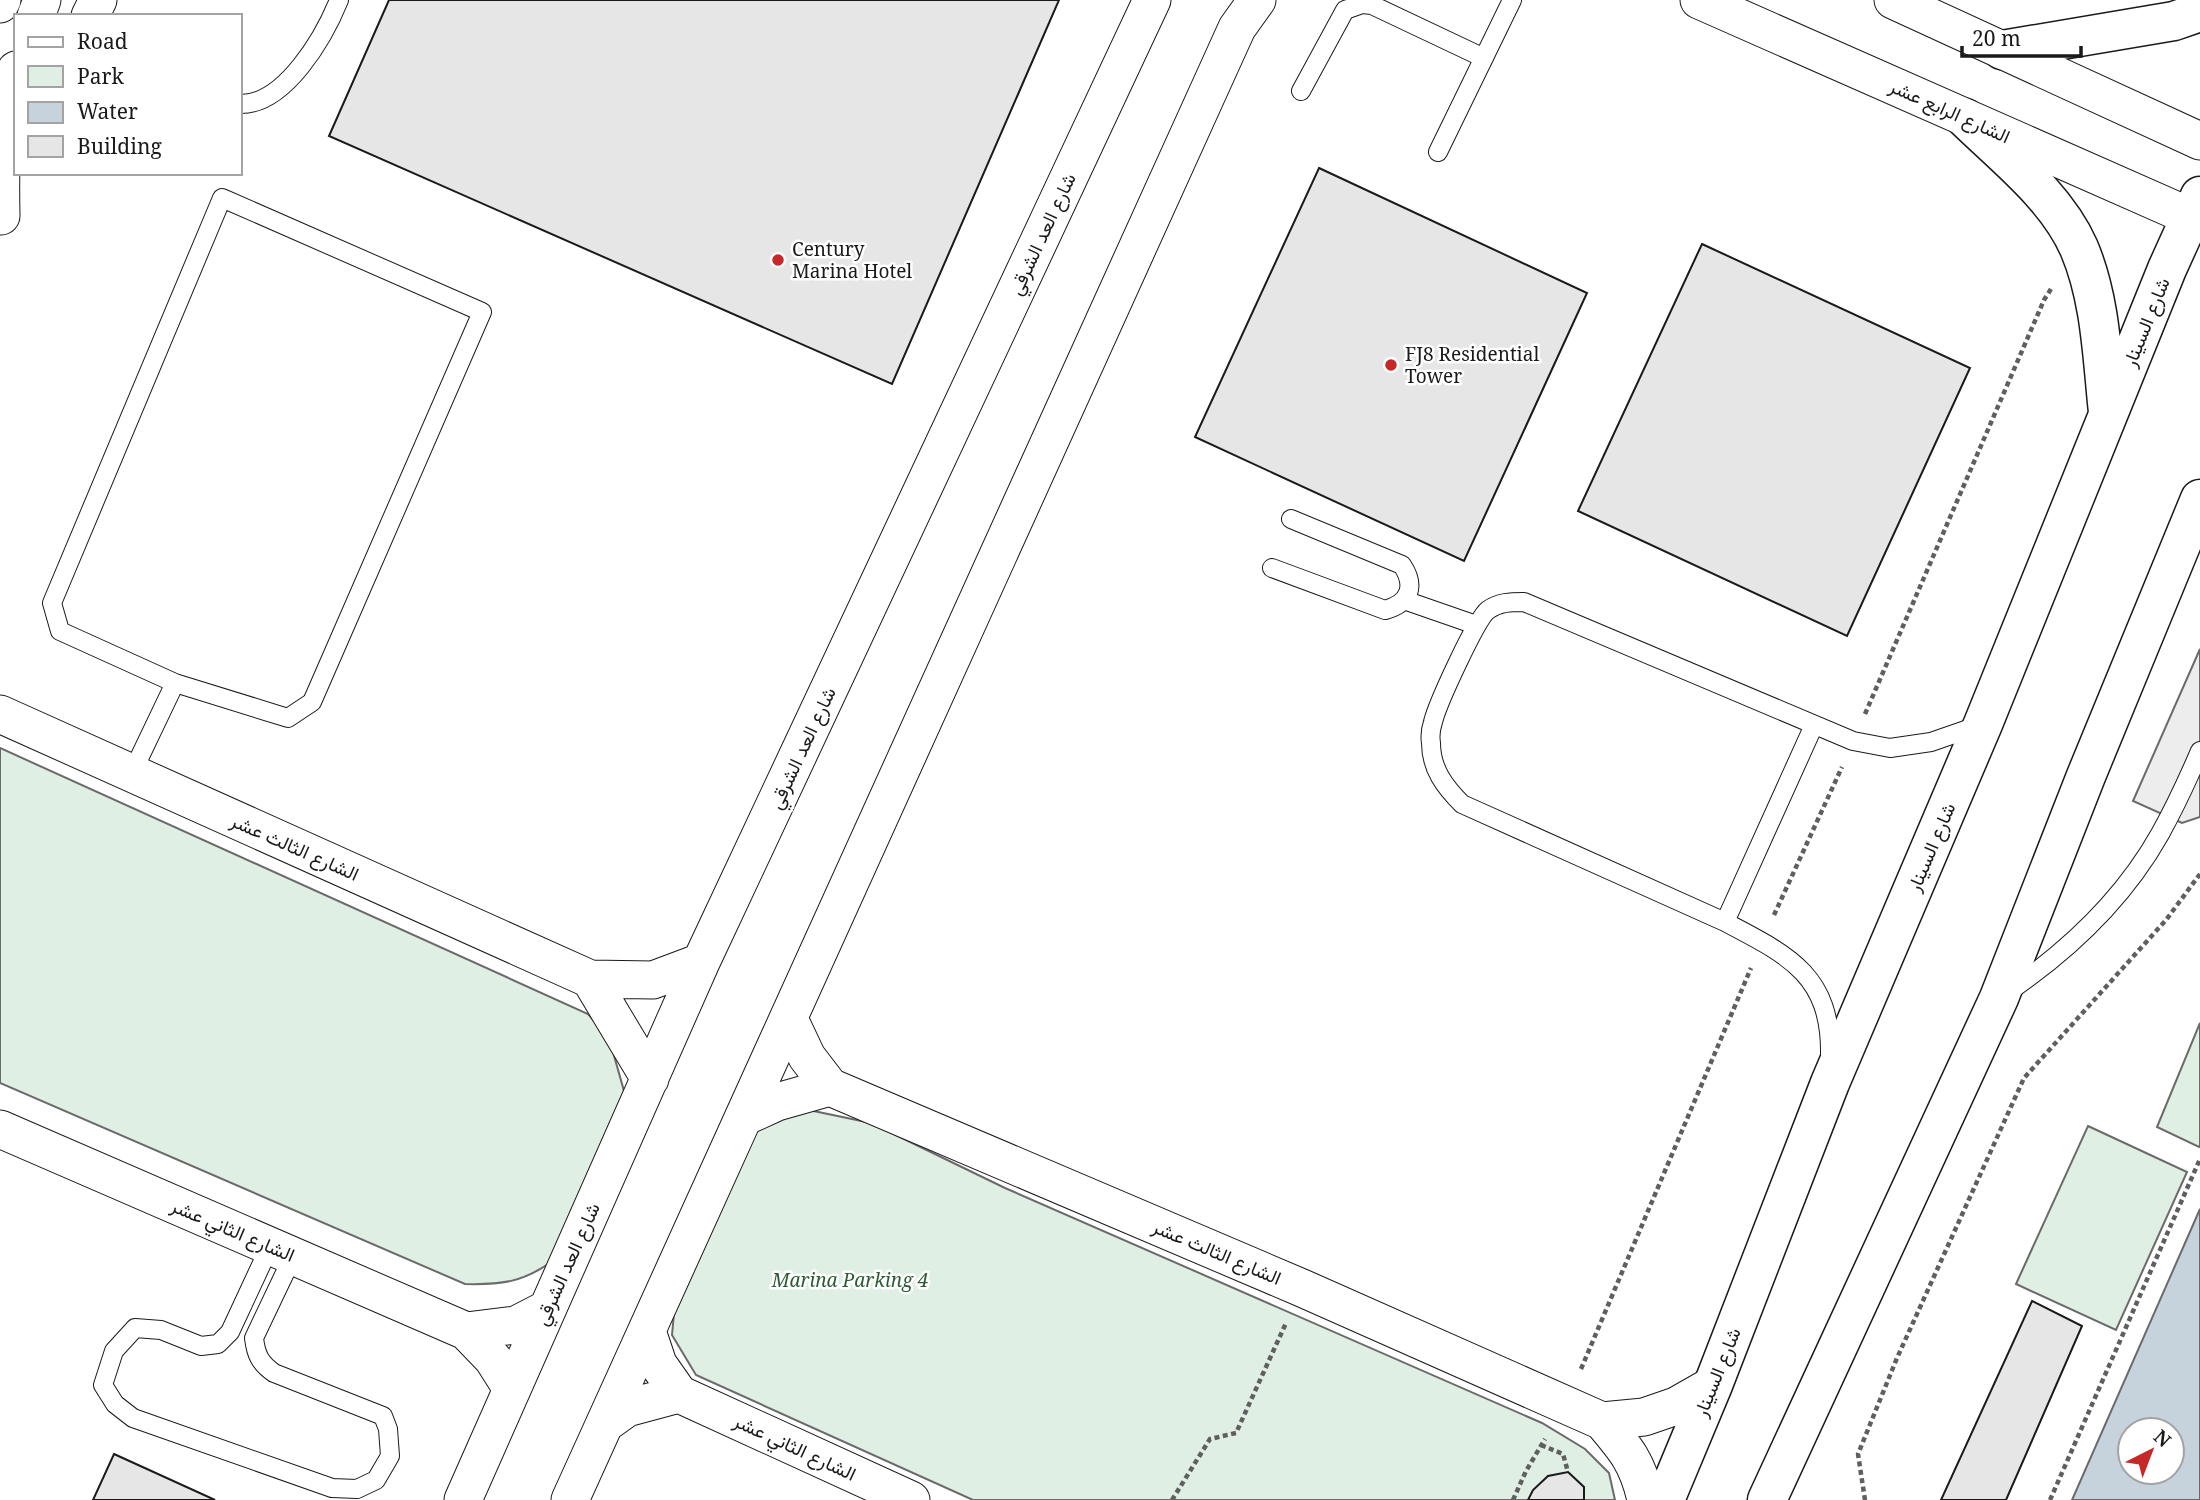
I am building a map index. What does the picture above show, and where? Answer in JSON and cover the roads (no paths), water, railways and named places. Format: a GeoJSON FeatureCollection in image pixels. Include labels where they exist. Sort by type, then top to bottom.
{"type":"FeatureCollection","features":[{"type":"Feature","properties":{"kind":"street","name":"شارع العد الشرقي"},"geometry":{"type":"LineString","coordinates":[[463,1500],[701,962],[1152,0]]}},
{"type":"Feature","properties":{"kind":"street"},"geometry":{"type":"LineString","coordinates":[[570,1500],[1237,28],[1257,0]]}},
{"type":"Feature","properties":{"kind":"street","name":"الشارع الرابع عشر"},"geometry":{"type":"LineString","coordinates":[[1699,0],[1965,118],[2197,211]]}},
{"type":"Feature","properties":{"kind":"street"},"geometry":{"type":"LineString","coordinates":[[1893,0],[2200,141]]}},
{"type":"Feature","properties":{"kind":"street"},"geometry":{"type":"LineString","coordinates":[[2002,50],[2174,22],[2200,12]]}},
{"type":"Feature","properties":{"kind":"street"},"geometry":{"type":"LineString","coordinates":[[0,216],[0,141],[9,87],[14,75]]}},
{"type":"Feature","properties":{"kind":"street"},"geometry":{"type":"LineString","coordinates":[[1965,118],[2035,187],[2058,214],[2078,246],[2098,312],[2109,417]]}},
{"type":"Feature","properties":{"kind":"street"},"geometry":{"type":"LineString","coordinates":[[0,216],[19,175]]}},
{"type":"Feature","properties":{"kind":"street","name":"شارع السينار"},"geometry":{"type":"LineString","coordinates":[[1665,1500],[1713,1385],[1830,1083],[1983,724],[2167,269],[2197,211]]}},
{"type":"Feature","properties":{"kind":"street"},"geometry":{"type":"LineString","coordinates":[[1767,1500],[1999,998],[2086,776],[2200,499]]}},
{"type":"Feature","properties":{"kind":"street","name":"الشارع الثالث عشر"},"geometry":{"type":"LineString","coordinates":[[0,714],[590,979],[653,980],[701,962]]}},
{"type":"Feature","properties":{"kind":"street"},"geometry":{"type":"LineString","coordinates":[[590,979],[650,1079]]}},
{"type":"Feature","properties":{"kind":"street","name":"الشارع الثالث عشر"},"geometry":{"type":"LineString","coordinates":[[789,1019],[807,1057],[830,1087],[1302,1288],[1602,1421],[1629,1452],[1641,1479],[1646,1500]]}},
{"type":"Feature","properties":{"kind":"street"},"geometry":{"type":"LineString","coordinates":[[744,1117],[777,1102],[830,1087]]}},
{"type":"Feature","properties":{"kind":"street","name":"الشارع الثاني عشر"},"geometry":{"type":"LineString","coordinates":[[0,1129],[466,1331],[493,1359],[512,1389]]}},
{"type":"Feature","properties":{"kind":"street"},"geometry":{"type":"LineString","coordinates":[[466,1331],[516,1325],[547,1309]]}},
{"type":"Feature","properties":{"kind":"street","name":"الشارع الثاني عشر"},"geometry":{"type":"LineString","coordinates":[[647,1331],[657,1364],[679,1394],[911,1500]]}},
{"type":"Feature","properties":{"kind":"street","name":"الشارع الثالث عشر"},"geometry":{"type":"LineString","coordinates":[[1602,1421],[1644,1417],[1676,1406],[1713,1385]]}},
{"type":"Feature","properties":{"kind":"street"},"geometry":{"type":"LineString","coordinates":[[606,1423],[627,1408],[679,1394]]}},
{"type":"Feature","properties":{"kind":"lane"},"geometry":{"type":"LineString","coordinates":[[242,104],[250,104],[281,87],[311,53],[339,0]]}},
{"type":"Feature","properties":{"kind":"lane"},"geometry":{"type":"LineString","coordinates":[[1438,152],[1511,0]]}},
{"type":"Feature","properties":{"kind":"lane"},"geometry":{"type":"LineString","coordinates":[[1301,91],[1345,10],[1362,4],[1372,5],[1484,58]]}},
{"type":"Feature","properties":{"kind":"lane"},"geometry":{"type":"LineString","coordinates":[[222,198],[482,312],[312,702],[288,718],[175,683],[60,631],[52,603],[222,198]]}},
{"type":"Feature","properties":{"kind":"lane"},"geometry":{"type":"LineString","coordinates":[[1272,568],[1385,610],[1396,607],[1404,600],[1410,588],[1409,576],[1402,565],[1291,519]]}},
{"type":"Feature","properties":{"kind":"lane"},"geometry":{"type":"LineString","coordinates":[[1404,600],[1476,625]]}},
{"type":"Feature","properties":{"kind":"lane"},"geometry":{"type":"LineString","coordinates":[[1830,1083],[1831,1034],[1822,996],[1797,965],[1725,922],[1462,804],[1446,788],[1435,768],[1430,745],[1433,722],[1476,625],[1487,611],[1504,603],[1524,602],[1853,741],[1890,748],[1931,742],[1983,724]]}},
{"type":"Feature","properties":{"kind":"lane"},"geometry":{"type":"LineString","coordinates":[[132,774],[175,683]]}},
{"type":"Feature","properties":{"kind":"lane"},"geometry":{"type":"LineString","coordinates":[[1725,922],[1814,725]]}},
{"type":"Feature","properties":{"kind":"lane"},"geometry":{"type":"LineString","coordinates":[[1999,998],[2037,972],[2105,910],[2159,836],[2200,751]]}},
{"type":"Feature","properties":{"kind":"lane"},"geometry":{"type":"LineString","coordinates":[[281,1251],[254,1338],[255,1350],[261,1364],[274,1373],[383,1416],[388,1429],[390,1456],[376,1480],[357,1489],[332,1488],[132,1418],[115,1404],[103,1385],[114,1351],[135,1328],[161,1330],[201,1346],[218,1344],[230,1332],[281,1251]]}},
{"type":"Feature","properties":{"kind":"water"},"geometry":{"type":"Polygon","coordinates":[[[2200,1209],[2200,1500],[2072,1500],[2200,1209]]]}},
{"type":"Feature","properties":{"kind":"place","name":"Century Marina Hotel"},"geometry":{"type":"Point","coordinates":[778,260]}},
{"type":"Feature","properties":{"kind":"place","name":"FJ8 Residential Tower"},"geometry":{"type":"Point","coordinates":[1391,365]}},
{"type":"Feature","properties":{"kind":"park label","name":"Marina Parking 4"},"geometry":{"type":"Point","coordinates":[850,1280]}}]}
